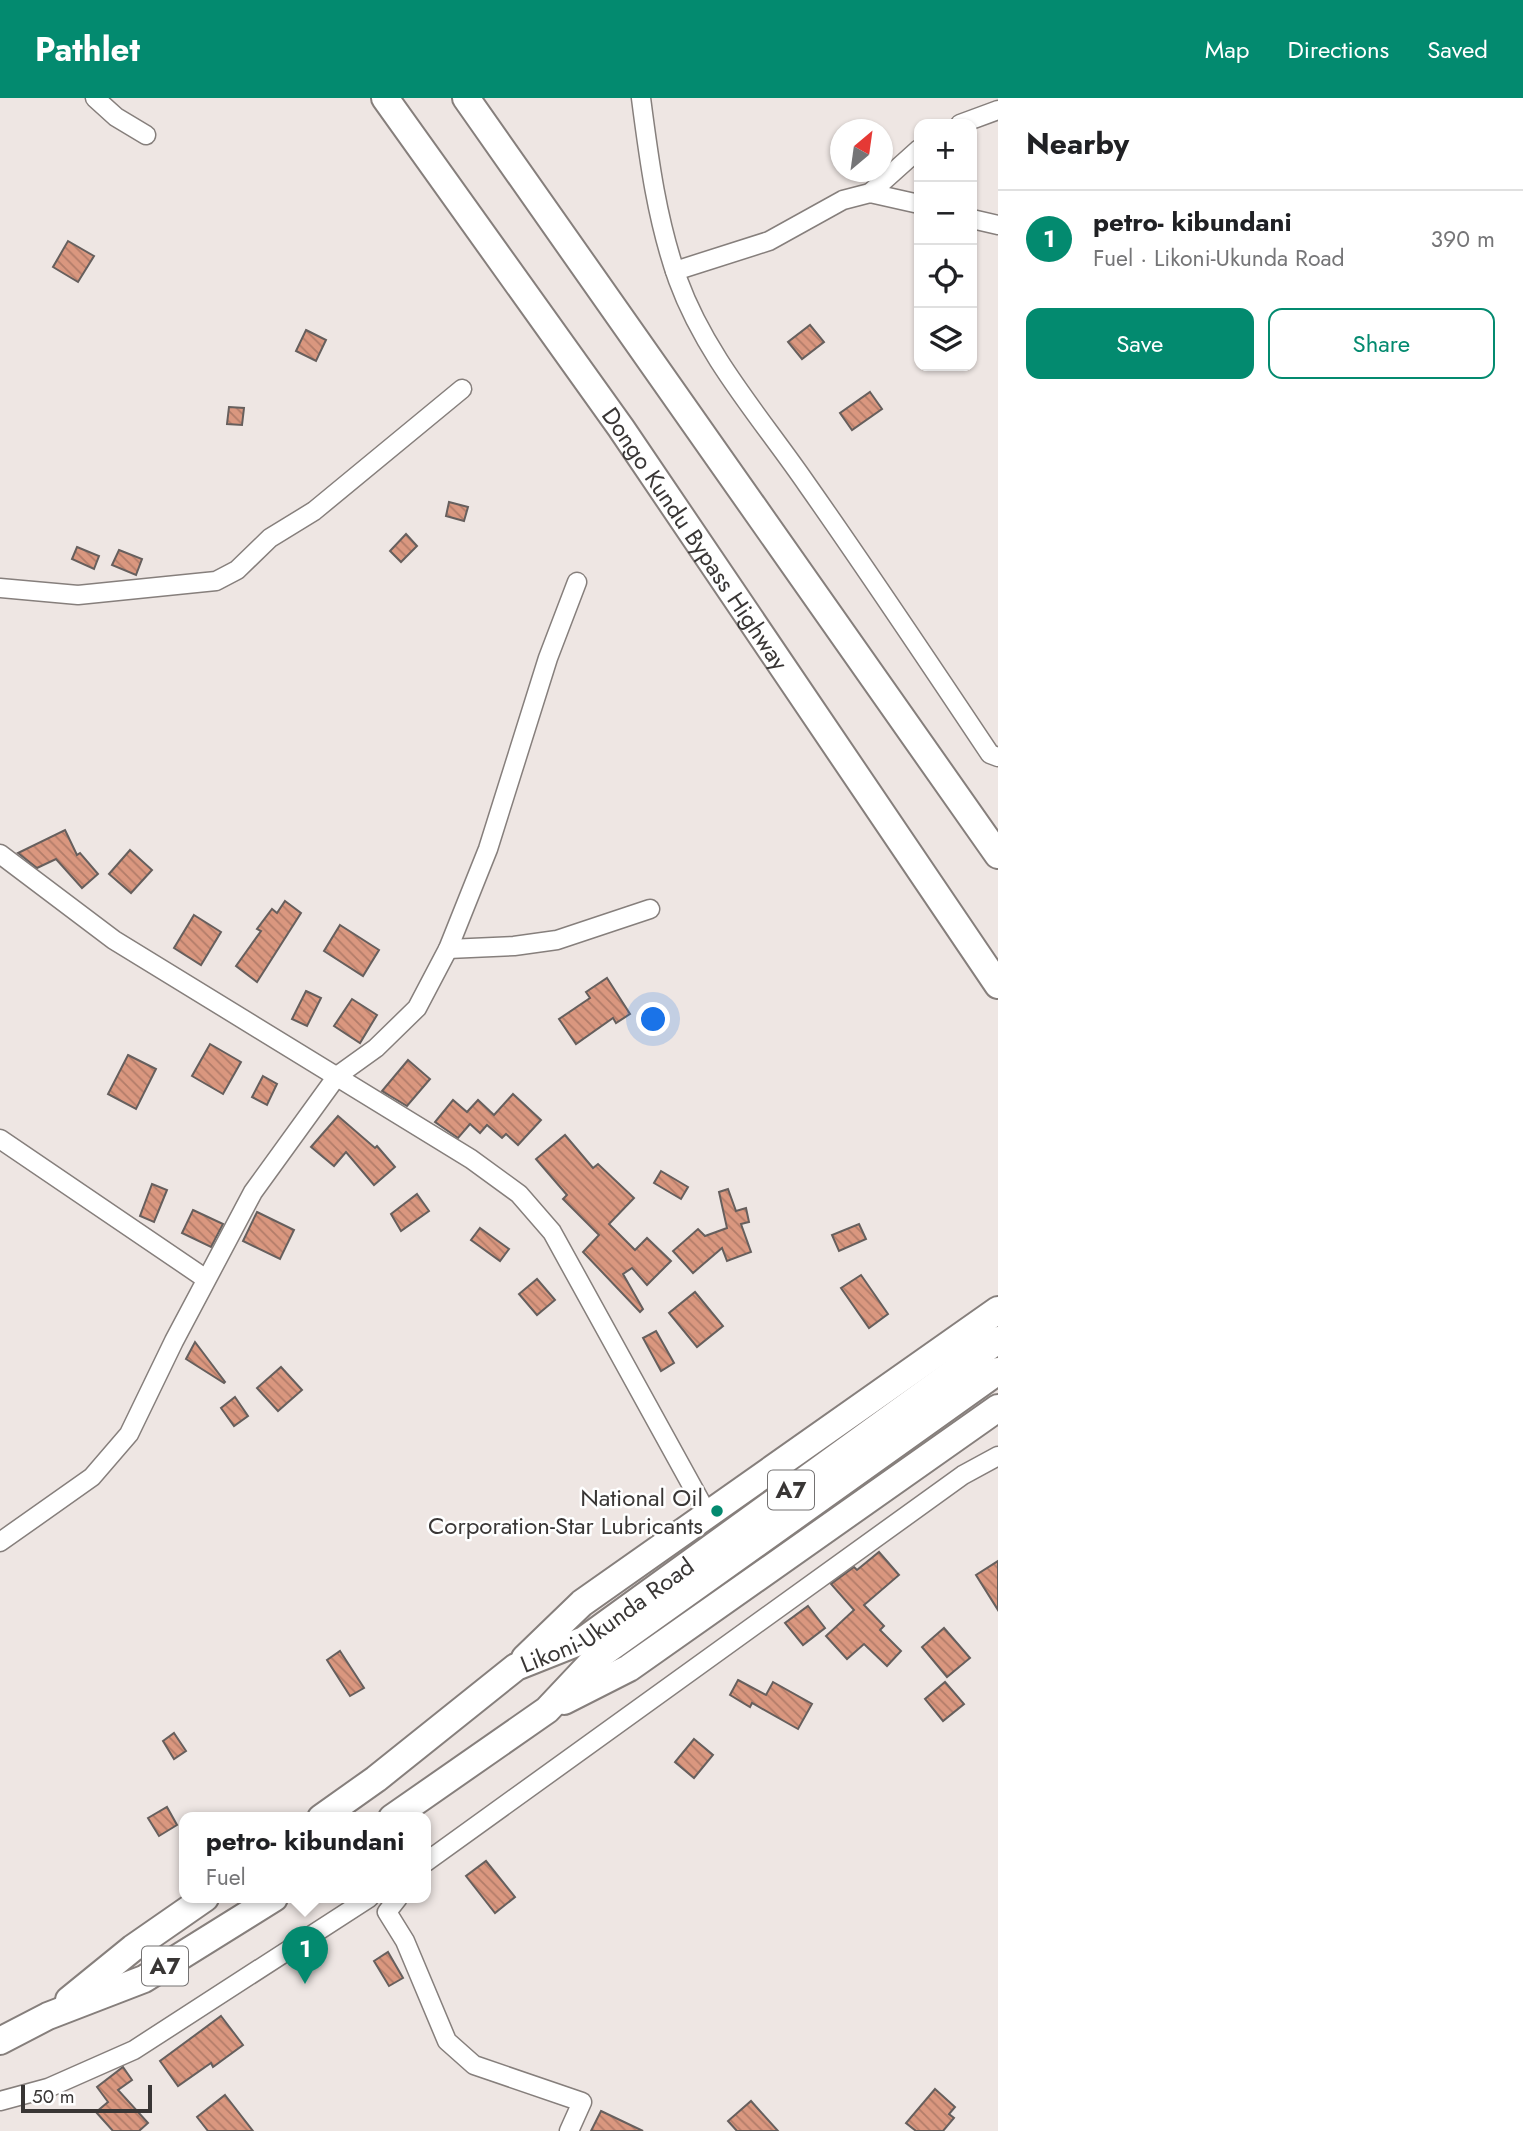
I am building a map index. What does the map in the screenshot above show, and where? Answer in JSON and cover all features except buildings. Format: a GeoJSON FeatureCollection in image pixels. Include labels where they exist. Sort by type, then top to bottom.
{"type":"FeatureCollection","features":[{"type":"Feature","properties":{"kind":"highway","name":"Dongo Kundu Bypass Highway"},"geometry":{"type":"LineString","coordinates":[[385,98],[621,428],[998,985]]}},
{"type":"Feature","properties":{"kind":"highway"},"geometry":{"type":"LineString","coordinates":[[466,98],[998,855]]}},
{"type":"Feature","properties":{"kind":"highway"},"geometry":{"type":"LineString","coordinates":[[516,1667],[582,1603],[998,1310]]}},
{"type":"Feature","properties":{"kind":"highway","name":"Likoni-Ukunda Road"},"geometry":{"type":"LineString","coordinates":[[401,1812],[547,1710],[590,1649],[998,1340]]}},
{"type":"Feature","properties":{"kind":"highway","name":"Likoni-Ukunda Road"},"geometry":{"type":"LineString","coordinates":[[329,1812],[376,1779],[516,1667],[590,1649],[998,1371]]}},
{"type":"Feature","properties":{"kind":"highway"},"geometry":{"type":"LineString","coordinates":[[547,1710],[629,1668],[998,1408]]}},
{"type":"Feature","properties":{"kind":"highway","name":"A7"},"geometry":{"type":"LineString","coordinates":[[48,2016],[133,1948],[198,1903]]}},
{"type":"Feature","properties":{"kind":"highway","name":"A7"},"geometry":{"type":"LineString","coordinates":[[0,2041],[48,2016],[144,1979],[266,1903]]}},
{"type":"Feature","properties":{"kind":"street"},"geometry":{"type":"LineString","coordinates":[[95,98],[116,117],[146,135]]}},
{"type":"Feature","properties":{"kind":"street"},"geometry":{"type":"LineString","coordinates":[[640,98],[653,191],[675,271],[709,347],[807,484],[990,754],[998,757]]}},
{"type":"Feature","properties":{"kind":"street"},"geometry":{"type":"LineString","coordinates":[[974,119],[998,110]]}},
{"type":"Feature","properties":{"kind":"street"},"geometry":{"type":"LineString","coordinates":[[870,193],[914,153]]}},
{"type":"Feature","properties":{"kind":"street"},"geometry":{"type":"LineString","coordinates":[[675,271],[769,241],[843,200],[870,193],[914,203]]}},
{"type":"Feature","properties":{"kind":"street"},"geometry":{"type":"LineString","coordinates":[[977,220],[998,225]]}},
{"type":"Feature","properties":{"kind":"street"},"geometry":{"type":"LineString","coordinates":[[0,588],[78,595],[223,577],[237,570],[270,538],[324,504],[462,388]]}},
{"type":"Feature","properties":{"kind":"street"},"geometry":{"type":"LineString","coordinates":[[0,1542],[92,1477],[129,1434],[206,1279],[253,1192],[337,1076],[376,1048],[416,1008],[448,949],[488,849],[548,658],[577,582]]}},
{"type":"Feature","properties":{"kind":"street"},"geometry":{"type":"LineString","coordinates":[[0,854],[114,940],[471,1158],[531,1206],[552,1232],[708,1515]]}},
{"type":"Feature","properties":{"kind":"street"},"geometry":{"type":"LineString","coordinates":[[448,949],[557,940],[650,909]]}},
{"type":"Feature","properties":{"kind":"street"},"geometry":{"type":"LineString","coordinates":[[0,1139],[206,1279]]}},
{"type":"Feature","properties":{"kind":"street"},"geometry":{"type":"LineString","coordinates":[[431,1859],[963,1475],[998,1455]]}},
{"type":"Feature","properties":{"kind":"street"},"geometry":{"type":"LineString","coordinates":[[0,2101],[48,2088],[134,2050],[361,1903]]}},
{"type":"Feature","properties":{"kind":"street"},"geometry":{"type":"LineString","coordinates":[[394,1903],[387,1912],[405,1941],[447,2041],[474,2065],[582,2102],[569,2131]]}},
{"type":"Feature","properties":{"kind":"place","name":"National Oil Corporation-Star Lubricants"},"geometry":{"type":"Point","coordinates":[717,1511]}},
{"type":"Feature","properties":{"kind":"place","name":"petro- kibundani"},"geometry":{"type":"Point","coordinates":[305,1984]}}]}
